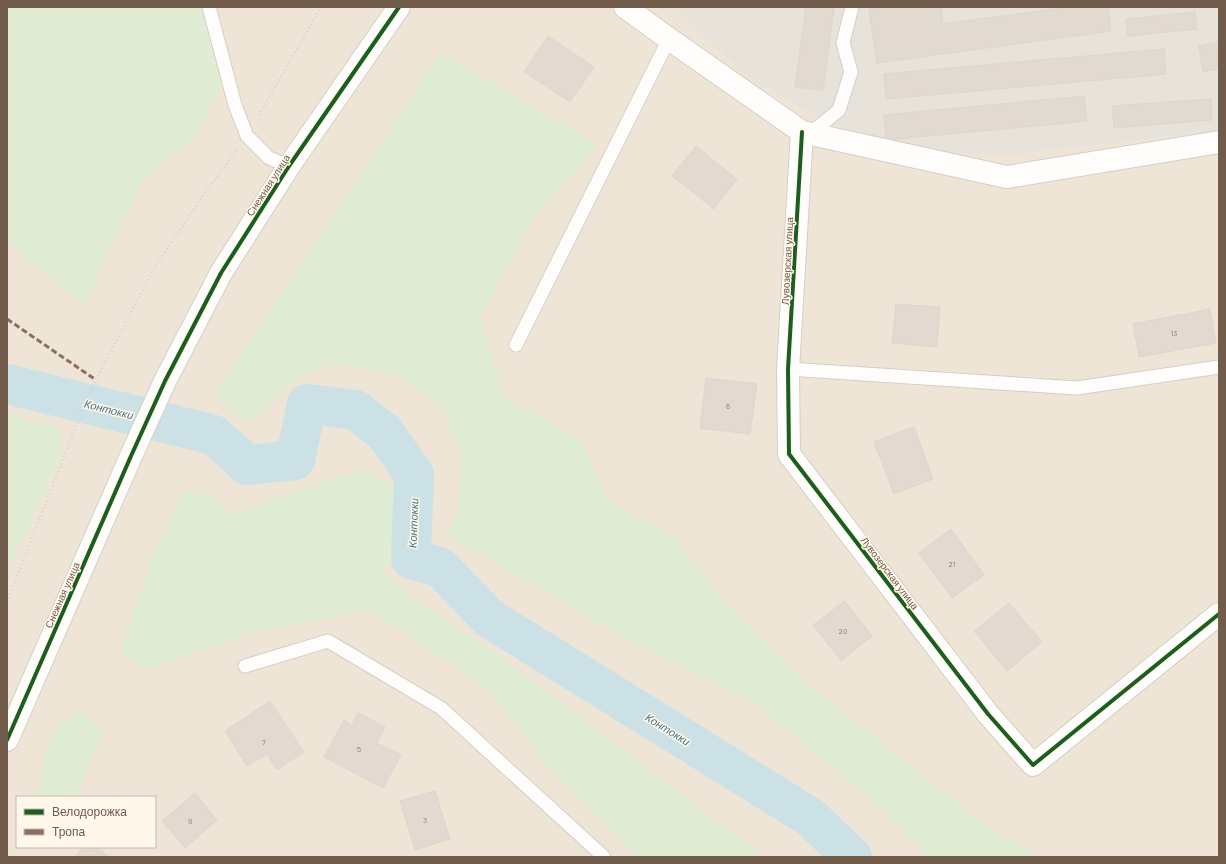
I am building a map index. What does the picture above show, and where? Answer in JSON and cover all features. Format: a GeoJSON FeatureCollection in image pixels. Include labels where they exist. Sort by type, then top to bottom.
{"type":"FeatureCollection","features":[{"type":"Feature","properties":{"kind":"street","name":"Снежная улица"},"geometry":{"type":"LineString","coordinates":[[7,740],[165,381],[221,273],[289,166],[399,7]]}},
{"type":"Feature","properties":{"kind":"street"},"geometry":{"type":"LineString","coordinates":[[625,7],[669,39],[806,132],[1007,177],[1219,142]]}},
{"type":"Feature","properties":{"kind":"street","name":"Лувозерская улица"},"geometry":{"type":"LineString","coordinates":[[806,132],[788,369],[789,454],[988,714],[1033,765],[1219,614]]}},
{"type":"Feature","properties":{"kind":"lane"},"geometry":{"type":"LineString","coordinates":[[209,7],[235,105],[246,136],[268,158],[289,166]]}},
{"type":"Feature","properties":{"kind":"lane"},"geometry":{"type":"LineString","coordinates":[[806,132],[839,110],[851,72],[843,43],[852,7]]}},
{"type":"Feature","properties":{"kind":"lane"},"geometry":{"type":"LineString","coordinates":[[516,345],[669,39]]}},
{"type":"Feature","properties":{"kind":"lane"},"geometry":{"type":"LineString","coordinates":[[788,369],[1077,388],[1219,367]]}},
{"type":"Feature","properties":{"kind":"lane"},"geometry":{"type":"LineString","coordinates":[[245,666],[328,641],[441,708],[604,857]]}},
{"type":"Feature","properties":{"kind":"path"},"geometry":{"type":"LineString","coordinates":[[7,602],[89,393],[153,270],[204,194],[246,136],[321,7]]}},
{"type":"Feature","properties":{"kind":"shaded area","name":"Контокки"},"geometry":{"type":"Polygon","coordinates":[[[7,7],[1219,7],[1219,857],[7,857],[7,7]]]}},
{"type":"Feature","properties":{"kind":"shaded area"},"geometry":{"type":"Polygon","coordinates":[[[674,7],[1219,7],[1219,128],[1211,132],[995,156],[891,147],[823,119],[750,79],[674,7]]]}},
{"type":"Feature","properties":{"kind":"green space"},"geometry":{"type":"Polygon","coordinates":[[[7,7],[202,7],[225,80],[193,141],[143,178],[84,306],[7,242],[7,7]]]}},
{"type":"Feature","properties":{"kind":"green space"},"geometry":{"type":"Polygon","coordinates":[[[440,52],[599,145],[531,221],[481,318],[504,397],[581,440],[609,501],[673,537],[731,609],[804,681],[985,825],[1040,857],[929,857],[864,793],[753,703],[622,637],[447,535],[459,505],[461,455],[442,407],[394,374],[334,364],[297,378],[247,424],[215,393],[440,52]]]}},
{"type":"Feature","properties":{"kind":"green space"},"geometry":{"type":"Polygon","coordinates":[[[7,412],[28,421],[56,425],[64,453],[7,572],[7,412]]]}},
{"type":"Feature","properties":{"kind":"green space"},"geometry":{"type":"Polygon","coordinates":[[[363,469],[396,489],[397,534],[383,573],[425,606],[489,648],[765,857],[637,857],[548,768],[489,689],[371,610],[257,631],[144,670],[120,652],[151,561],[183,491],[210,496],[235,515],[283,496],[363,469]]]}},
{"type":"Feature","properties":{"kind":"green space"},"geometry":{"type":"Polygon","coordinates":[[[82,712],[102,733],[76,796],[36,796],[45,753],[58,725],[82,712]]]}},
{"type":"Feature","properties":{"kind":"building"},"geometry":{"type":"Polygon","coordinates":[[[806,7],[834,7],[823,90],[795,87],[806,7]]]}},
{"type":"Feature","properties":{"kind":"building"},"geometry":{"type":"Polygon","coordinates":[[[883,7],[941,7],[943,24],[1069,7],[1108,7],[1111,31],[877,63],[869,9],[883,7]]]}},
{"type":"Feature","properties":{"kind":"building"},"geometry":{"type":"Polygon","coordinates":[[[1195,12],[1197,29],[1128,36],[1126,19],[1195,12]]]}},
{"type":"Feature","properties":{"kind":"building"},"geometry":{"type":"Polygon","coordinates":[[[548,36],[594,67],[570,102],[524,72],[548,36]]]}},
{"type":"Feature","properties":{"kind":"building"},"geometry":{"type":"Polygon","coordinates":[[[1219,42],[1219,69],[1203,72],[1199,46],[1219,42]]]}},
{"type":"Feature","properties":{"kind":"building"},"geometry":{"type":"Polygon","coordinates":[[[1164,49],[1166,74],[886,99],[884,74],[1164,49]]]}},
{"type":"Feature","properties":{"kind":"building"},"geometry":{"type":"Polygon","coordinates":[[[1084,96],[1087,121],[886,140],[884,115],[1084,96]]]}},
{"type":"Feature","properties":{"kind":"building"},"geometry":{"type":"Polygon","coordinates":[[[1211,99],[1212,120],[1114,128],[1112,106],[1211,99]]]}},
{"type":"Feature","properties":{"kind":"building"},"geometry":{"type":"Polygon","coordinates":[[[696,146],[737,179],[714,209],[672,176],[696,146]]]}},
{"type":"Feature","properties":{"kind":"building"},"geometry":{"type":"Polygon","coordinates":[[[896,304],[940,307],[937,347],[892,343],[896,304]]]}},
{"type":"Feature","properties":{"kind":"building"},"geometry":{"type":"Polygon","coordinates":[[[1210,309],[1216,343],[1139,357],[1133,324],[1210,309]]]}},
{"type":"Feature","properties":{"kind":"building"},"geometry":{"type":"Polygon","coordinates":[[[706,378],[757,384],[750,434],[700,428],[706,378]]]}},
{"type":"Feature","properties":{"kind":"building"},"geometry":{"type":"Polygon","coordinates":[[[914,427],[933,479],[894,494],[874,442],[914,427]]]}},
{"type":"Feature","properties":{"kind":"building"},"geometry":{"type":"Polygon","coordinates":[[[951,529],[984,575],[952,598],[919,553],[951,529]]]}},
{"type":"Feature","properties":{"kind":"building"},"geometry":{"type":"Polygon","coordinates":[[[845,601],[872,636],[841,661],[813,625],[845,601]]]}},
{"type":"Feature","properties":{"kind":"building"},"geometry":{"type":"Polygon","coordinates":[[[1009,603],[1042,642],[1007,671],[974,631],[1009,603]]]}},
{"type":"Feature","properties":{"kind":"building"},"geometry":{"type":"Polygon","coordinates":[[[270,701],[304,752],[277,770],[267,754],[247,766],[225,731],[270,701]]]}},
{"type":"Feature","properties":{"kind":"building"},"geometry":{"type":"Polygon","coordinates":[[[358,713],[385,727],[377,743],[401,755],[383,788],[324,757],[344,720],[352,725],[358,713]]]}},
{"type":"Feature","properties":{"kind":"building"},"geometry":{"type":"Polygon","coordinates":[[[435,791],[450,839],[415,850],[400,801],[435,791]]]}},
{"type":"Feature","properties":{"kind":"building"},"geometry":{"type":"Polygon","coordinates":[[[195,793],[217,820],[185,848],[162,821],[195,793]]]}},
{"type":"Feature","properties":{"kind":"building"},"geometry":{"type":"Polygon","coordinates":[[[82,848],[97,848],[109,857],[75,857],[82,848]]]}},
{"type":"Feature","properties":{"kind":"waterway","name":"Контокки"},"geometry":{"type":"LineString","coordinates":[[7,384],[214,435],[247,465],[295,460],[307,404],[356,410],[384,432],[414,474],[411,559],[440,567],[489,618],[810,817],[852,857]]}},
{"type":"Feature","properties":{"kind":"marked path"},"geometry":{"type":"LineString","coordinates":[[7,319],[96,380]]}},
{"type":"Feature","properties":{"kind":"cycle path"},"geometry":{"type":"LineString","coordinates":[[7,740],[165,381],[221,273],[289,166],[399,7]]}},
{"type":"Feature","properties":{"kind":"cycle path"},"geometry":{"type":"LineString","coordinates":[[802,132],[788,369],[789,454],[988,714],[1033,765],[1219,614]]}}]}
